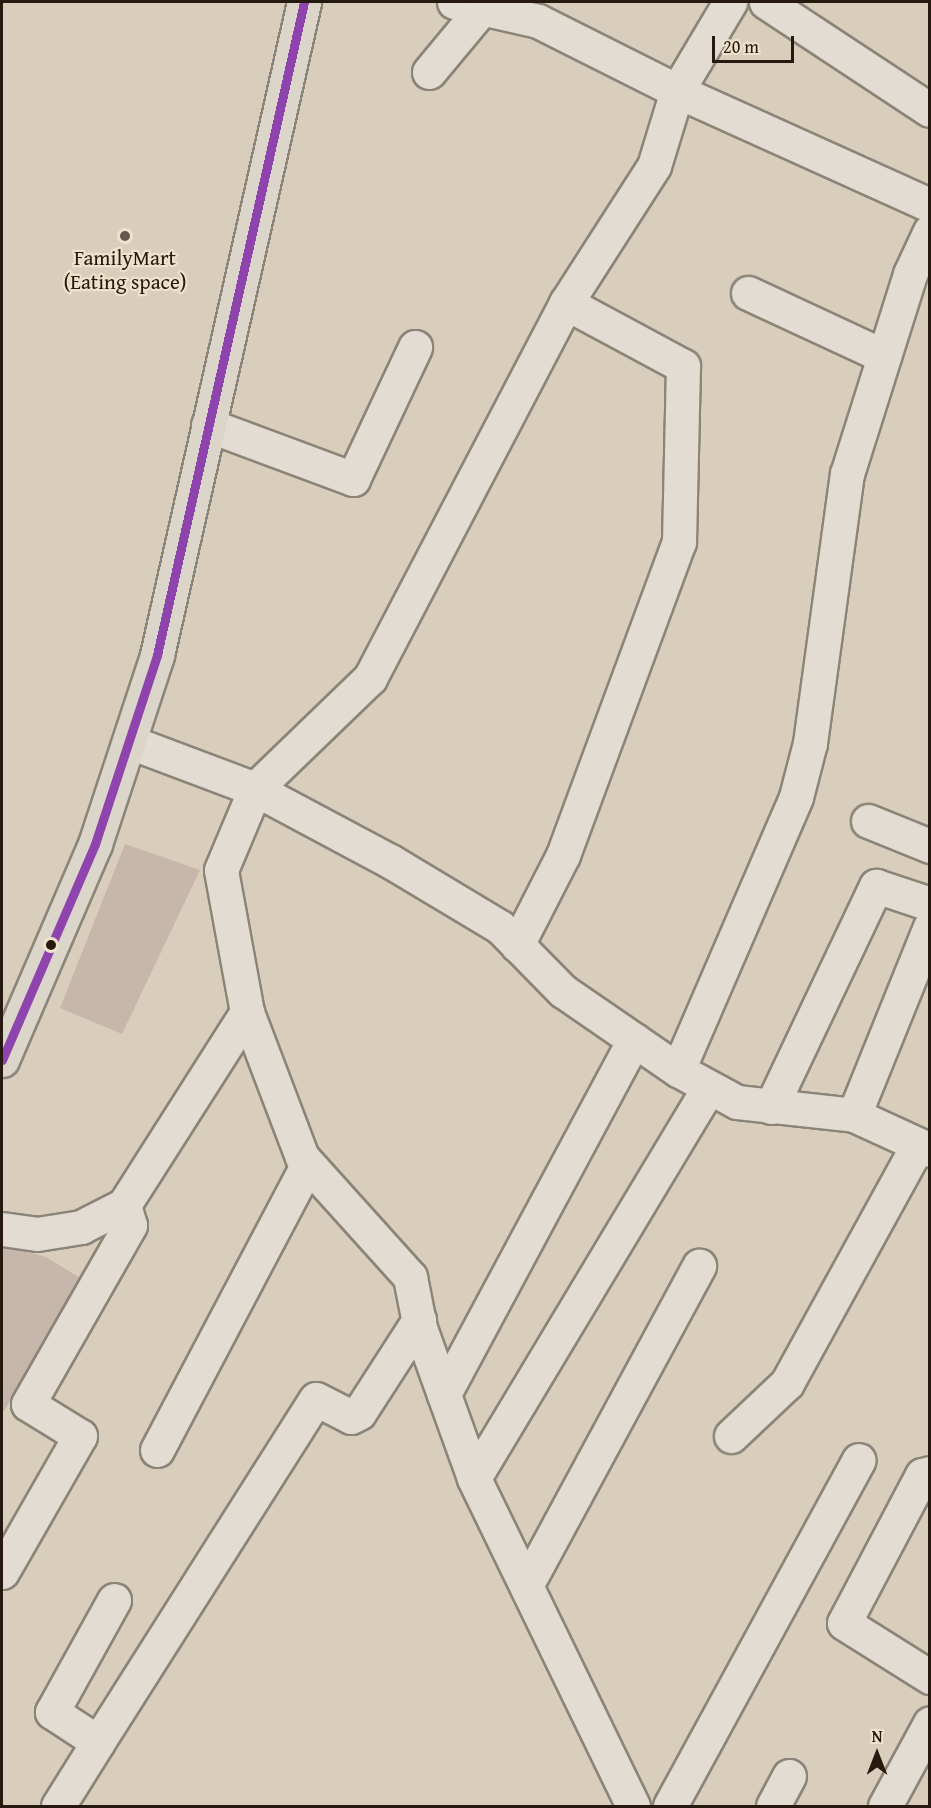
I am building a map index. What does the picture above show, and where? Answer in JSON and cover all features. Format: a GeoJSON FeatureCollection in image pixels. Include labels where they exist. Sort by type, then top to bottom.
{"type":"FeatureCollection","features":[{"type":"Feature","properties":{"kind":"main road"},"geometry":{"type":"LineString","coordinates":[[2,1060],[94,844],[130,742],[156,655],[304,2]]}},
{"type":"Feature","properties":{"kind":"street"},"geometry":{"type":"LineString","coordinates":[[633,1806],[474,1478],[419,1320],[410,1277],[308,1164],[247,1012],[221,870],[255,789],[370,678],[566,303],[654,166],[677,91],[730,2]]}},
{"type":"Feature","properties":{"kind":"street"},"geometry":{"type":"LineString","coordinates":[[766,2],[930,110]]}},
{"type":"Feature","properties":{"kind":"street"},"geometry":{"type":"LineString","coordinates":[[429,72],[469,4],[538,21],[677,91],[930,205]]}},
{"type":"Feature","properties":{"kind":"street"},"geometry":{"type":"LineString","coordinates":[[678,1070],[796,797],[810,743],[846,474],[884,356],[930,231]]}},
{"type":"Feature","properties":{"kind":"street"},"geometry":{"type":"LineString","coordinates":[[748,293],[884,356]]}},
{"type":"Feature","properties":{"kind":"street"},"geometry":{"type":"LineString","coordinates":[[517,945],[563,855],[679,542],[683,366],[566,303]]}},
{"type":"Feature","properties":{"kind":"street"},"geometry":{"type":"LineString","coordinates":[[208,426],[353,479],[415,347]]}},
{"type":"Feature","properties":{"kind":"street"},"geometry":{"type":"LineString","coordinates":[[130,742],[255,789],[390,861],[500,927],[563,991],[678,1070],[737,1102],[854,1115],[924,1149],[787,1383],[731,1436]]}},
{"type":"Feature","properties":{"kind":"street"},"geometry":{"type":"LineString","coordinates":[[868,821],[930,846]]}},
{"type":"Feature","properties":{"kind":"street"},"geometry":{"type":"LineString","coordinates":[[771,1107],[876,886],[930,904]]}},
{"type":"Feature","properties":{"kind":"street"},"geometry":{"type":"LineString","coordinates":[[854,1115],[930,927]]}},
{"type":"Feature","properties":{"kind":"street"},"geometry":{"type":"LineString","coordinates":[[2,1229],[37,1234],[81,1227],[124,1205],[247,1012]]}},
{"type":"Feature","properties":{"kind":"street"},"geometry":{"type":"LineString","coordinates":[[444,1394],[634,1040]]}},
{"type":"Feature","properties":{"kind":"street"},"geometry":{"type":"LineString","coordinates":[[474,1478],[710,1087]]}},
{"type":"Feature","properties":{"kind":"street"},"geometry":{"type":"LineString","coordinates":[[156,1450],[308,1164]]}},
{"type":"Feature","properties":{"kind":"street"},"geometry":{"type":"LineString","coordinates":[[2,1572],[80,1436],[28,1404],[130,1225],[124,1205]]}},
{"type":"Feature","properties":{"kind":"street"},"geometry":{"type":"LineString","coordinates":[[527,1584],[699,1266]]}},
{"type":"Feature","properties":{"kind":"street"},"geometry":{"type":"LineString","coordinates":[[58,1806],[316,1400],[351,1417],[359,1413],[419,1320]]}},
{"type":"Feature","properties":{"kind":"street"},"geometry":{"type":"LineString","coordinates":[[670,1806],[859,1460]]}},
{"type":"Feature","properties":{"kind":"street"},"geometry":{"type":"LineString","coordinates":[[930,1473],[922,1475],[843,1623],[930,1677]]}},
{"type":"Feature","properties":{"kind":"street"},"geometry":{"type":"LineString","coordinates":[[98,1742],[52,1712],[114,1600]]}},
{"type":"Feature","properties":{"kind":"street"},"geometry":{"type":"LineString","coordinates":[[885,1806],[930,1723]]}},
{"type":"Feature","properties":{"kind":"street"},"geometry":{"type":"LineString","coordinates":[[772,1806],[789,1776]]}},
{"type":"Feature","properties":{"kind":"building"},"geometry":{"type":"Polygon","coordinates":[[[125,844],[200,870],[122,1034],[60,1008],[125,844]]]}},
{"type":"Feature","properties":{"kind":"building"},"geometry":{"type":"Polygon","coordinates":[[[2,1245],[46,1257],[85,1281],[2,1414],[2,1245]]]}},
{"type":"Feature","properties":{"kind":"transit line"},"geometry":{"type":"LineString","coordinates":[[2,1060],[95,844],[157,655],[304,2]]}},
{"type":"Feature","properties":{"kind":"place","name":"FamilyMart (Eating space)"},"geometry":{"type":"Point","coordinates":[125,236]}}]}
